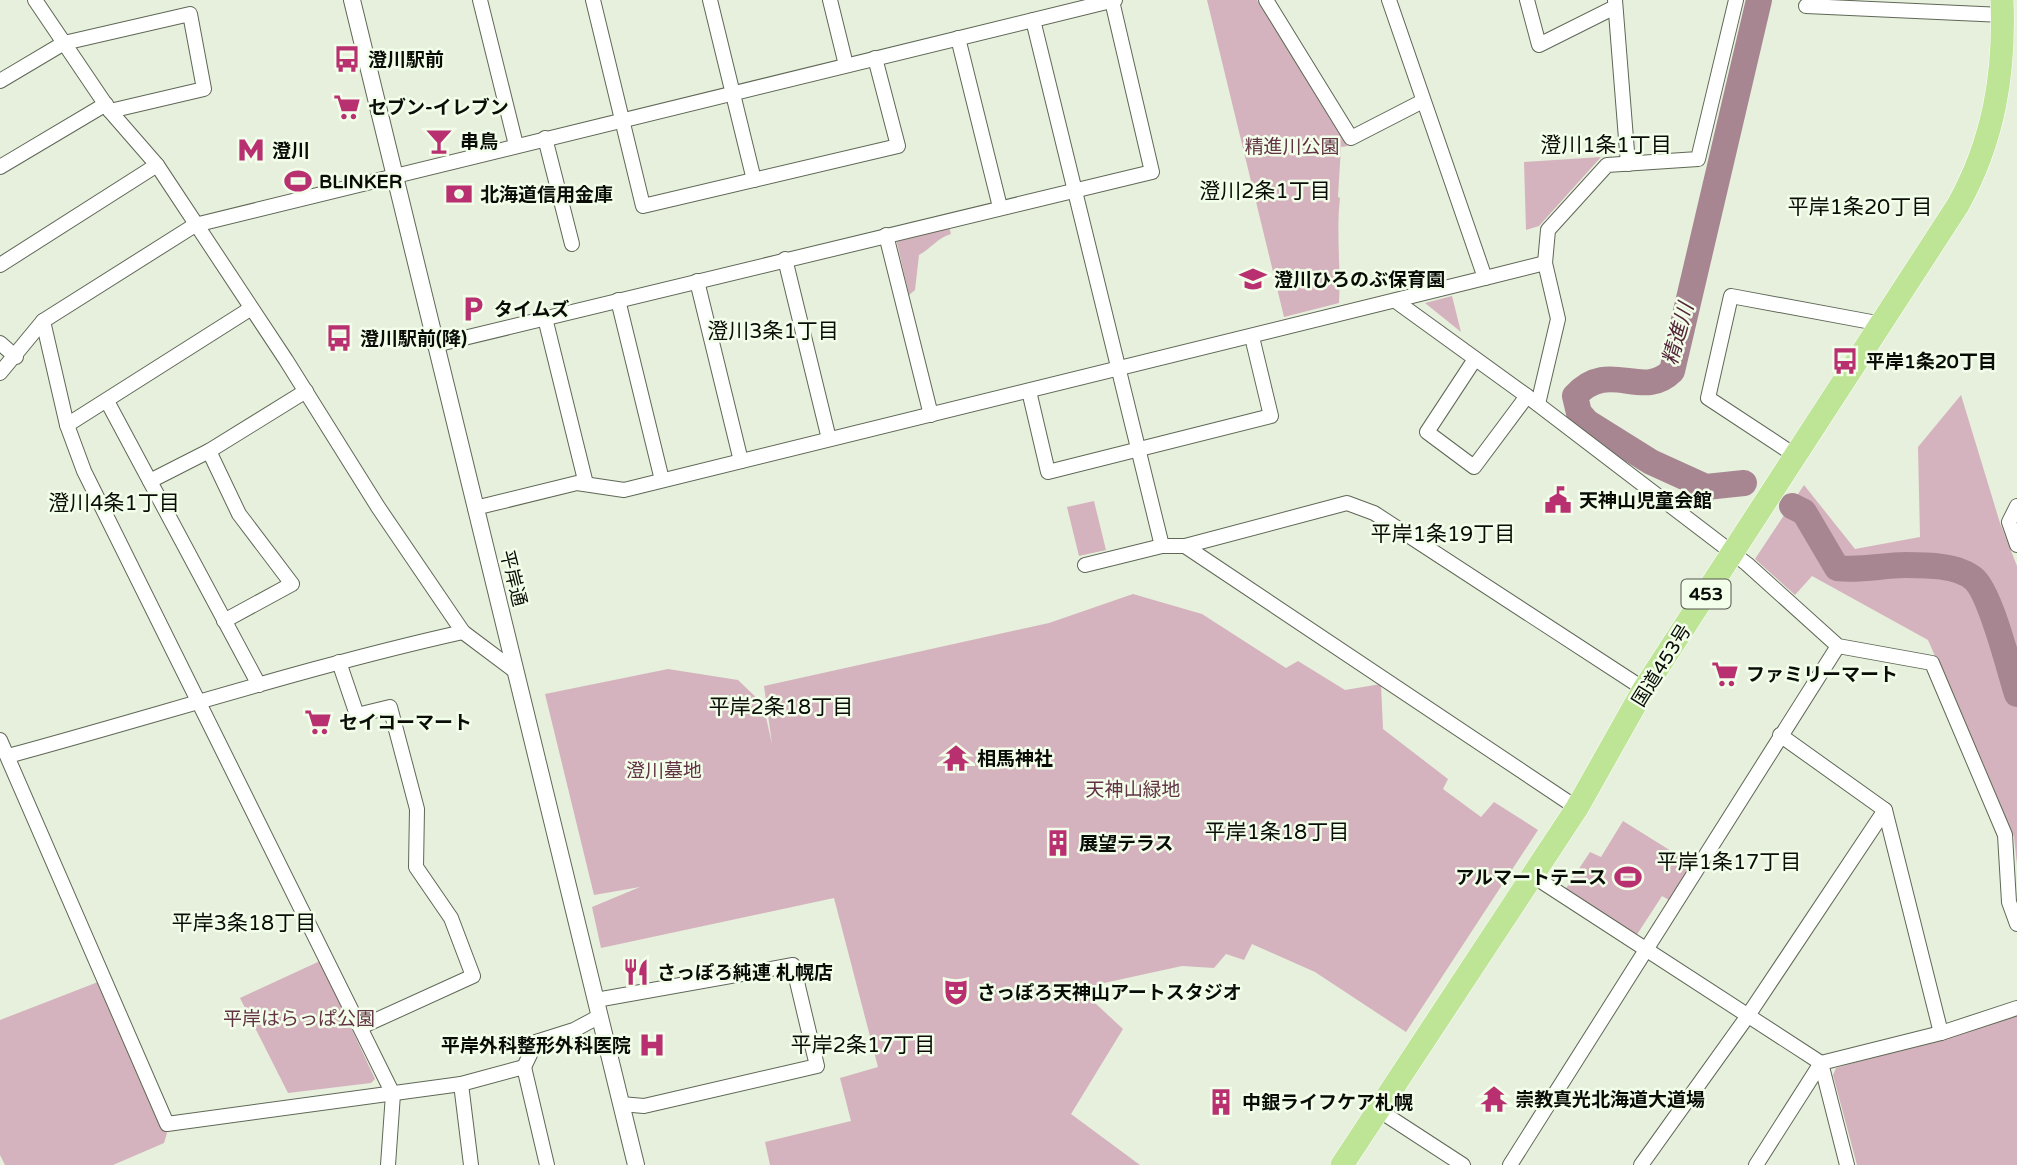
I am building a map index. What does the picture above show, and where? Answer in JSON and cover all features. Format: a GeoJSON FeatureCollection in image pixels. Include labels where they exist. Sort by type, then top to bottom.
{"type":"FeatureCollection","features":[{"type":"Feature","properties":{"kind":"highway","name":"国道453号"},"geometry":{"type":"LineString","coordinates":[[1342,1165],[1577,808],[1644,689],[1958,205],[1982,154],[2001,79],[2003,7]]}},
{"type":"Feature","properties":{"kind":"street"},"geometry":{"type":"LineString","coordinates":[[35,0],[108,107],[157,165],[306,391],[378,507],[463,632],[515,671]]}},
{"type":"Feature","properties":{"kind":"street","name":"平岸通"},"geometry":{"type":"LineString","coordinates":[[352,0],[636,1165]]}},
{"type":"Feature","properties":{"kind":"street"},"geometry":{"type":"LineString","coordinates":[[480,0],[516,145]]}},
{"type":"Feature","properties":{"kind":"street"},"geometry":{"type":"LineString","coordinates":[[593,0],[643,206],[898,146],[875,58]]}},
{"type":"Feature","properties":{"kind":"street"},"geometry":{"type":"LineString","coordinates":[[710,0],[754,180]]}},
{"type":"Feature","properties":{"kind":"street"},"geometry":{"type":"LineString","coordinates":[[830,0],[846,65]]}},
{"type":"Feature","properties":{"kind":"street"},"geometry":{"type":"LineString","coordinates":[[0,373],[16,357],[43,321],[195,225],[1114,0],[1152,172],[435,345]]}},
{"type":"Feature","properties":{"kind":"street"},"geometry":{"type":"LineString","coordinates":[[1266,0],[1351,138],[1423,101]]}},
{"type":"Feature","properties":{"kind":"street"},"geometry":{"type":"LineString","coordinates":[[1388,0],[1485,278]]}},
{"type":"Feature","properties":{"kind":"street"},"geometry":{"type":"LineString","coordinates":[[1527,0],[1539,46],[1615,4],[1628,163]]}},
{"type":"Feature","properties":{"kind":"street"},"geometry":{"type":"LineString","coordinates":[[1475,359],[1427,432],[1474,467],[1532,400],[1558,319],[1545,263],[1548,230],[1607,165],[1698,159],[1736,0]]}},
{"type":"Feature","properties":{"kind":"street"},"geometry":{"type":"LineString","coordinates":[[1807,6],[2003,7]]}},
{"type":"Feature","properties":{"kind":"street"},"geometry":{"type":"LineString","coordinates":[[0,81],[64,43],[190,15],[204,89],[108,107],[0,167]]}},
{"type":"Feature","properties":{"kind":"street"},"geometry":{"type":"LineString","coordinates":[[1033,20],[1162,546]]}},
{"type":"Feature","properties":{"kind":"street"},"geometry":{"type":"LineString","coordinates":[[958,38],[1000,207]]}},
{"type":"Feature","properties":{"kind":"street"},"geometry":{"type":"LineString","coordinates":[[545,138],[572,244]]}},
{"type":"Feature","properties":{"kind":"street"},"geometry":{"type":"LineString","coordinates":[[0,265],[157,165]]}},
{"type":"Feature","properties":{"kind":"street"},"geometry":{"type":"LineString","coordinates":[[886,235],[931,415]]}},
{"type":"Feature","properties":{"kind":"street"},"geometry":{"type":"LineString","coordinates":[[785,259],[829,439]]}},
{"type":"Feature","properties":{"kind":"street"},"geometry":{"type":"LineString","coordinates":[[475,508],[578,483],[624,490],[1397,302],[1545,263]]}},
{"type":"Feature","properties":{"kind":"street"},"geometry":{"type":"LineString","coordinates":[[697,281],[741,461]]}},
{"type":"Feature","properties":{"kind":"street"},"geometry":{"type":"LineString","coordinates":[[1796,456],[1708,398],[1731,296],[1882,324]]}},
{"type":"Feature","properties":{"kind":"street"},"geometry":{"type":"LineString","coordinates":[[618,300],[662,480]]}},
{"type":"Feature","properties":{"kind":"street"},"geometry":{"type":"LineString","coordinates":[[1397,302],[1532,400],[1732,554],[1838,646],[1932,663],[2005,835],[2009,902],[2017,924]]}},
{"type":"Feature","properties":{"kind":"street"},"geometry":{"type":"LineString","coordinates":[[67,425],[250,309]]}},
{"type":"Feature","properties":{"kind":"street"},"geometry":{"type":"LineString","coordinates":[[545,318],[586,484]]}},
{"type":"Feature","properties":{"kind":"street"},"geometry":{"type":"LineString","coordinates":[[43,321],[67,425],[84,471],[202,703],[393,1094],[388,1165]]}},
{"type":"Feature","properties":{"kind":"street"},"geometry":{"type":"LineString","coordinates":[[1029,391],[1048,472],[1271,416],[1252,337]]}},
{"type":"Feature","properties":{"kind":"street"},"geometry":{"type":"LineString","coordinates":[[0,343],[16,357]]}},
{"type":"Feature","properties":{"kind":"street"},"geometry":{"type":"LineString","coordinates":[[150,481],[209,451],[306,391]]}},
{"type":"Feature","properties":{"kind":"street"},"geometry":{"type":"LineString","coordinates":[[107,401],[259,685]]}},
{"type":"Feature","properties":{"kind":"street"},"geometry":{"type":"LineString","coordinates":[[209,451],[239,514],[292,584],[224,621]]}},
{"type":"Feature","properties":{"kind":"street"},"geometry":{"type":"LineString","coordinates":[[1085,565],[1162,546],[1185,546],[1347,503],[1374,513],[1644,689]]}},
{"type":"Feature","properties":{"kind":"street"},"geometry":{"type":"LineString","coordinates":[[2017,506],[2009,522],[2017,545]]}},
{"type":"Feature","properties":{"kind":"street"},"geometry":{"type":"LineString","coordinates":[[1185,546],[1577,808]]}},
{"type":"Feature","properties":{"kind":"street"},"geometry":{"type":"LineString","coordinates":[[8,756],[339,662],[463,632]]}},
{"type":"Feature","properties":{"kind":"street"},"geometry":{"type":"LineString","coordinates":[[1510,1165],[1838,646]]}},
{"type":"Feature","properties":{"kind":"street"},"geometry":{"type":"LineString","coordinates":[[339,662],[357,715],[390,707],[417,810],[416,867],[451,918],[473,976],[361,1027]]}},
{"type":"Feature","properties":{"kind":"street"},"geometry":{"type":"LineString","coordinates":[[1780,735],[1885,810],[1941,1032]]}},
{"type":"Feature","properties":{"kind":"street"},"geometry":{"type":"LineString","coordinates":[[0,740],[167,1124],[461,1084],[524,1068]]}},
{"type":"Feature","properties":{"kind":"street"},"geometry":{"type":"LineString","coordinates":[[1641,1165],[1748,1017],[1885,810]]}},
{"type":"Feature","properties":{"kind":"street"},"geometry":{"type":"LineString","coordinates":[[1533,876],[1821,1063],[1847,1165]]}},
{"type":"Feature","properties":{"kind":"street"},"geometry":{"type":"LineString","coordinates":[[547,1165],[534,1121],[524,1068],[536,1042],[574,1030],[598,1008],[793,965],[817,1066],[644,1106],[621,1104]]}},
{"type":"Feature","properties":{"kind":"street"},"geometry":{"type":"LineString","coordinates":[[1756,1165],[1821,1063],[1941,1032],[2017,1008]]}},
{"type":"Feature","properties":{"kind":"street"},"geometry":{"type":"LineString","coordinates":[[461,1084],[471,1165]]}},
{"type":"Feature","properties":{"kind":"street"},"geometry":{"type":"LineString","coordinates":[[1380,1111],[1463,1165]]}},
{"type":"Feature","properties":{"kind":"green space","name":"精進川公園"},"geometry":{"type":"Polygon","coordinates":[[[1207,0],[1257,0],[1348,146],[1341,147],[1338,197],[1339,303],[1284,317],[1207,0]]]}},
{"type":"Feature","properties":{"kind":"green space"},"geometry":{"type":"Polygon","coordinates":[[[1601,157],[1539,226],[1526,230],[1524,162],[1601,157]]]}},
{"type":"Feature","properties":{"kind":"green space"},"geometry":{"type":"Polygon","coordinates":[[[949,226],[951,234],[919,255],[915,290],[909,295],[896,239],[949,226]]]}},
{"type":"Feature","properties":{"kind":"green space"},"geometry":{"type":"Polygon","coordinates":[[[1452,296],[1461,332],[1425,303],[1452,296]]]}},
{"type":"Feature","properties":{"kind":"green space"},"geometry":{"type":"Polygon","coordinates":[[[1961,395],[2000,523],[2017,566],[2017,865],[2014,837],[1928,640],[1812,576],[1795,595],[1755,559],[1804,485],[1855,549],[1920,537],[1918,447],[1961,395]]]}},
{"type":"Feature","properties":{"kind":"green space"},"geometry":{"type":"Polygon","coordinates":[[[1094,501],[1106,550],[1079,556],[1067,507],[1094,501]]]}},
{"type":"Feature","properties":{"kind":"green space","name":"天神山緑地"},"geometry":{"type":"Polygon","coordinates":[[[1133,594],[1202,614],[1286,668],[1298,661],[1345,690],[1381,684],[1383,729],[1448,779],[1443,789],[1481,817],[1494,802],[1538,830],[1406,1032],[1315,972],[1252,944],[1244,960],[1226,954],[1214,968],[1182,966],[1104,983],[1095,1003],[1123,1029],[1071,1114],[1140,1165],[770,1165],[765,1142],[851,1121],[840,1078],[878,1067],[834,898],[601,948],[592,907],[640,887],[594,895],[545,694],[668,669],[738,680],[763,704],[772,744],[764,686],[1049,623],[1133,594]]]}},
{"type":"Feature","properties":{"kind":"green space","name":"アルマートテニス"},"geometry":{"type":"Polygon","coordinates":[[[1623,821],[1692,864],[1669,900],[1662,896],[1636,936],[1565,890],[1590,852],[1601,857],[1623,821]]]}},
{"type":"Feature","properties":{"kind":"green space","name":"平岸はらっぱ公園"},"geometry":{"type":"Polygon","coordinates":[[[320,961],[375,1079],[371,1083],[288,1093],[240,998],[320,961]]]}},
{"type":"Feature","properties":{"kind":"green space"},"geometry":{"type":"Polygon","coordinates":[[[98,982],[167,1133],[164,1143],[113,1165],[5,1165],[0,1155],[0,1020],[98,982]]]}},
{"type":"Feature","properties":{"kind":"green space"},"geometry":{"type":"Polygon","coordinates":[[[2017,1015],[2017,1165],[1857,1165],[1833,1075],[1836,1068],[2017,1015]]]}},
{"type":"Feature","properties":{"kind":"waterway","name":"精進川"},"geometry":{"type":"LineString","coordinates":[[1744,483],[1706,487],[1651,462],[1587,422],[1579,413],[1575,396],[1588,385],[1600,380],[1649,382],[1661,379],[1672,371],[1759,0]]}},
{"type":"Feature","properties":{"kind":"waterway","name":"精進川"},"geometry":{"type":"LineString","coordinates":[[1792,506],[1804,512],[1837,568],[1932,566],[1951,568],[1974,579],[1993,615],[2017,694]]}},
{"type":"Feature","properties":{"kind":"place","name":"澄川駅前"},"geometry":{"type":"Point","coordinates":[347,59]}},
{"type":"Feature","properties":{"kind":"place","name":"セブン-イレブン"},"geometry":{"type":"Point","coordinates":[347,107]}},
{"type":"Feature","properties":{"kind":"place","name":"串鳥"},"geometry":{"type":"Point","coordinates":[439,141]}},
{"type":"Feature","properties":{"kind":"place","name":"澄川"},"geometry":{"type":"Point","coordinates":[251,150]}},
{"type":"Feature","properties":{"kind":"place","name":"BLINKER"},"geometry":{"type":"Point","coordinates":[298,181]}},
{"type":"Feature","properties":{"kind":"place","name":"北海道信用金庫"},"geometry":{"type":"Point","coordinates":[459,194]}},
{"type":"Feature","properties":{"kind":"place","name":"澄川ひろのぶ保育園"},"geometry":{"type":"Point","coordinates":[1253,279]}},
{"type":"Feature","properties":{"kind":"place","name":"タイムズ"},"geometry":{"type":"Point","coordinates":[473,309]}},
{"type":"Feature","properties":{"kind":"place","name":"澄川駅前(降)"},"geometry":{"type":"Point","coordinates":[339,338]}},
{"type":"Feature","properties":{"kind":"place","name":"平岸1条20丁目"},"geometry":{"type":"Point","coordinates":[1845,361]}},
{"type":"Feature","properties":{"kind":"place","name":"天神山児童会館"},"geometry":{"type":"Point","coordinates":[1558,500]}},
{"type":"Feature","properties":{"kind":"place","name":"ファミリーマート"},"geometry":{"type":"Point","coordinates":[1725,674]}},
{"type":"Feature","properties":{"kind":"place","name":"セイコーマート"},"geometry":{"type":"Point","coordinates":[318,722]}},
{"type":"Feature","properties":{"kind":"place","name":"相馬神社"},"geometry":{"type":"Point","coordinates":[956,758]}},
{"type":"Feature","properties":{"kind":"place","name":"展望テラス"},"geometry":{"type":"Point","coordinates":[1058,843]}},
{"type":"Feature","properties":{"kind":"place","name":"アルマートテニス"},"geometry":{"type":"Point","coordinates":[1628,877]}},
{"type":"Feature","properties":{"kind":"place","name":"さっぽろ純連 札幌店"},"geometry":{"type":"Point","coordinates":[636,972]}},
{"type":"Feature","properties":{"kind":"place","name":"さっぽろ天神山アートスタジオ"},"geometry":{"type":"Point","coordinates":[956,992]}},
{"type":"Feature","properties":{"kind":"place","name":"平岸外科整形外科医院"},"geometry":{"type":"Point","coordinates":[652,1045]}},
{"type":"Feature","properties":{"kind":"place","name":"崇教真光北海道大道場"},"geometry":{"type":"Point","coordinates":[1494,1099]}},
{"type":"Feature","properties":{"kind":"place","name":"中銀ライフケア札幌"},"geometry":{"type":"Point","coordinates":[1221,1102]}},
{"type":"Feature","properties":{"kind":"district","name":"澄川1条1丁目"},"geometry":{"type":"Point","coordinates":[1606,145]}},
{"type":"Feature","properties":{"kind":"district","name":"澄川2条1丁目"},"geometry":{"type":"Point","coordinates":[1265,191]}},
{"type":"Feature","properties":{"kind":"district","name":"平岸1条20丁目"},"geometry":{"type":"Point","coordinates":[1860,207]}},
{"type":"Feature","properties":{"kind":"district","name":"澄川3条1丁目"},"geometry":{"type":"Point","coordinates":[773,331]}},
{"type":"Feature","properties":{"kind":"district","name":"澄川4条1丁目"},"geometry":{"type":"Point","coordinates":[114,503]}},
{"type":"Feature","properties":{"kind":"district","name":"平岸1条19丁目"},"geometry":{"type":"Point","coordinates":[1443,534]}},
{"type":"Feature","properties":{"kind":"district","name":"平岸2条18丁目"},"geometry":{"type":"Point","coordinates":[781,707]}},
{"type":"Feature","properties":{"kind":"district","name":"平岸1条18丁目"},"geometry":{"type":"Point","coordinates":[1277,832]}},
{"type":"Feature","properties":{"kind":"district","name":"平岸1条17丁目"},"geometry":{"type":"Point","coordinates":[1729,862]}},
{"type":"Feature","properties":{"kind":"district","name":"平岸3条18丁目"},"geometry":{"type":"Point","coordinates":[244,923]}},
{"type":"Feature","properties":{"kind":"district","name":"平岸2条17丁目"},"geometry":{"type":"Point","coordinates":[863,1045]}},
{"type":"Feature","properties":{"kind":"park label","name":"澄川墓地"},"geometry":{"type":"Point","coordinates":[664,770]}}]}
